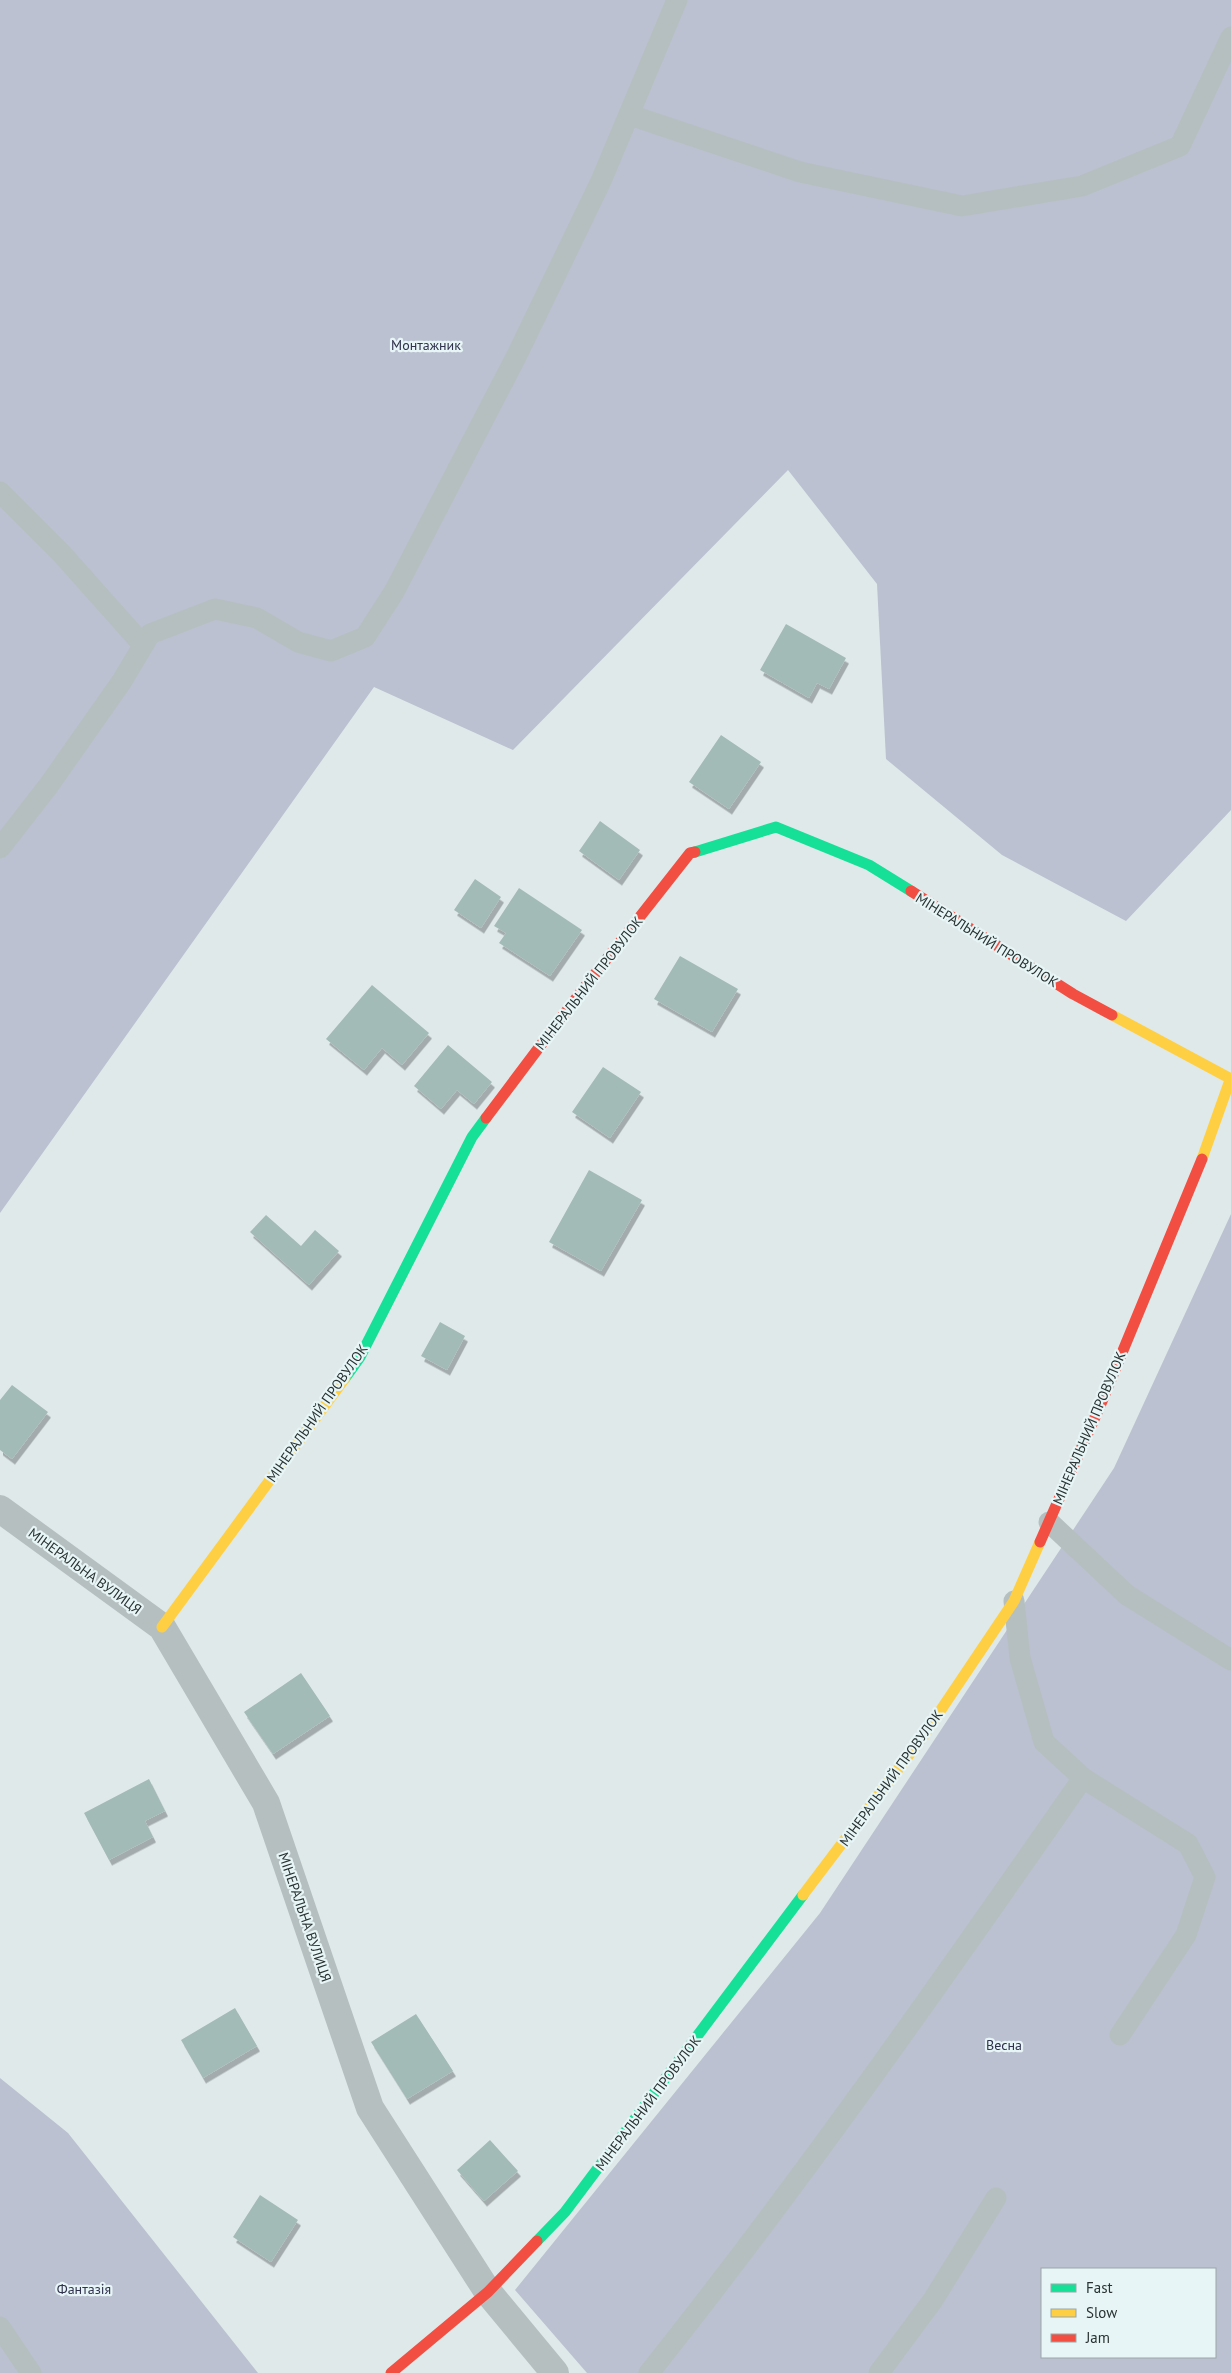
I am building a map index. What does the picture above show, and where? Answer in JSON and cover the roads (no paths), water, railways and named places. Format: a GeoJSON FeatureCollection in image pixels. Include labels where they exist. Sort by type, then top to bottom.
{"type":"FeatureCollection","features":[{"type":"Feature","properties":{"kind":"street","name":"МІНЕРАЛЬНИЙ ПРОВУЛОК"},"geometry":{"type":"LineString","coordinates":[[162,1627],[360,1358],[472,1137],[580,993],[690,853],[776,827],[859,861],[1073,994],[1230,1080],[1202,1160],[1107,1390],[1014,1601],[924,1735],[565,2212],[488,2292],[391,2373]]}},
{"type":"Feature","properties":{"kind":"street","name":"МІНЕРАЛЬНА ВУЛИЦЯ"},"geometry":{"type":"LineString","coordinates":[[0,1509],[162,1627],[266,1803],[370,2108],[488,2292],[555,2373]]}},
{"type":"Feature","properties":{"kind":"lane"},"geometry":{"type":"LineString","coordinates":[[0,848],[49,785],[122,681],[150,634],[215,609],[258,618],[298,642],[331,651],[365,637],[394,592],[517,354],[601,181],[630,115],[676,0]]}},
{"type":"Feature","properties":{"kind":"lane"},"geometry":{"type":"LineString","coordinates":[[630,115],[800,172],[962,206],[1082,186],[1180,146],[1231,36]]}},
{"type":"Feature","properties":{"kind":"lane"},"geometry":{"type":"LineString","coordinates":[[0,492],[62,554],[142,645]]}},
{"type":"Feature","properties":{"kind":"lane"},"geometry":{"type":"LineString","coordinates":[[1049,1522],[1126,1595],[1231,1660]]}},
{"type":"Feature","properties":{"kind":"lane"},"geometry":{"type":"LineString","coordinates":[[1014,1601],[1020,1658],[1044,1742],[1082,1778],[1188,1844],[1205,1877],[1186,1935],[1120,2035]]}},
{"type":"Feature","properties":{"kind":"lane"},"geometry":{"type":"LineString","coordinates":[[649,2373],[737,2262],[968,1942],[1082,1778]]}},
{"type":"Feature","properties":{"kind":"lane"},"geometry":{"type":"LineString","coordinates":[[879,2373],[933,2300],[996,2198]]}},
{"type":"Feature","properties":{"kind":"lane"},"geometry":{"type":"LineString","coordinates":[[0,2327],[32,2373]]}},
{"type":"Feature","properties":{"kind":"park label","name":"Монтажник"},"geometry":{"type":"Point","coordinates":[426,345]}},
{"type":"Feature","properties":{"kind":"park label","name":"Весна"},"geometry":{"type":"Point","coordinates":[1004,2045]}},
{"type":"Feature","properties":{"kind":"park label","name":"Фантазія"},"geometry":{"type":"Point","coordinates":[84,2289]}}]}
